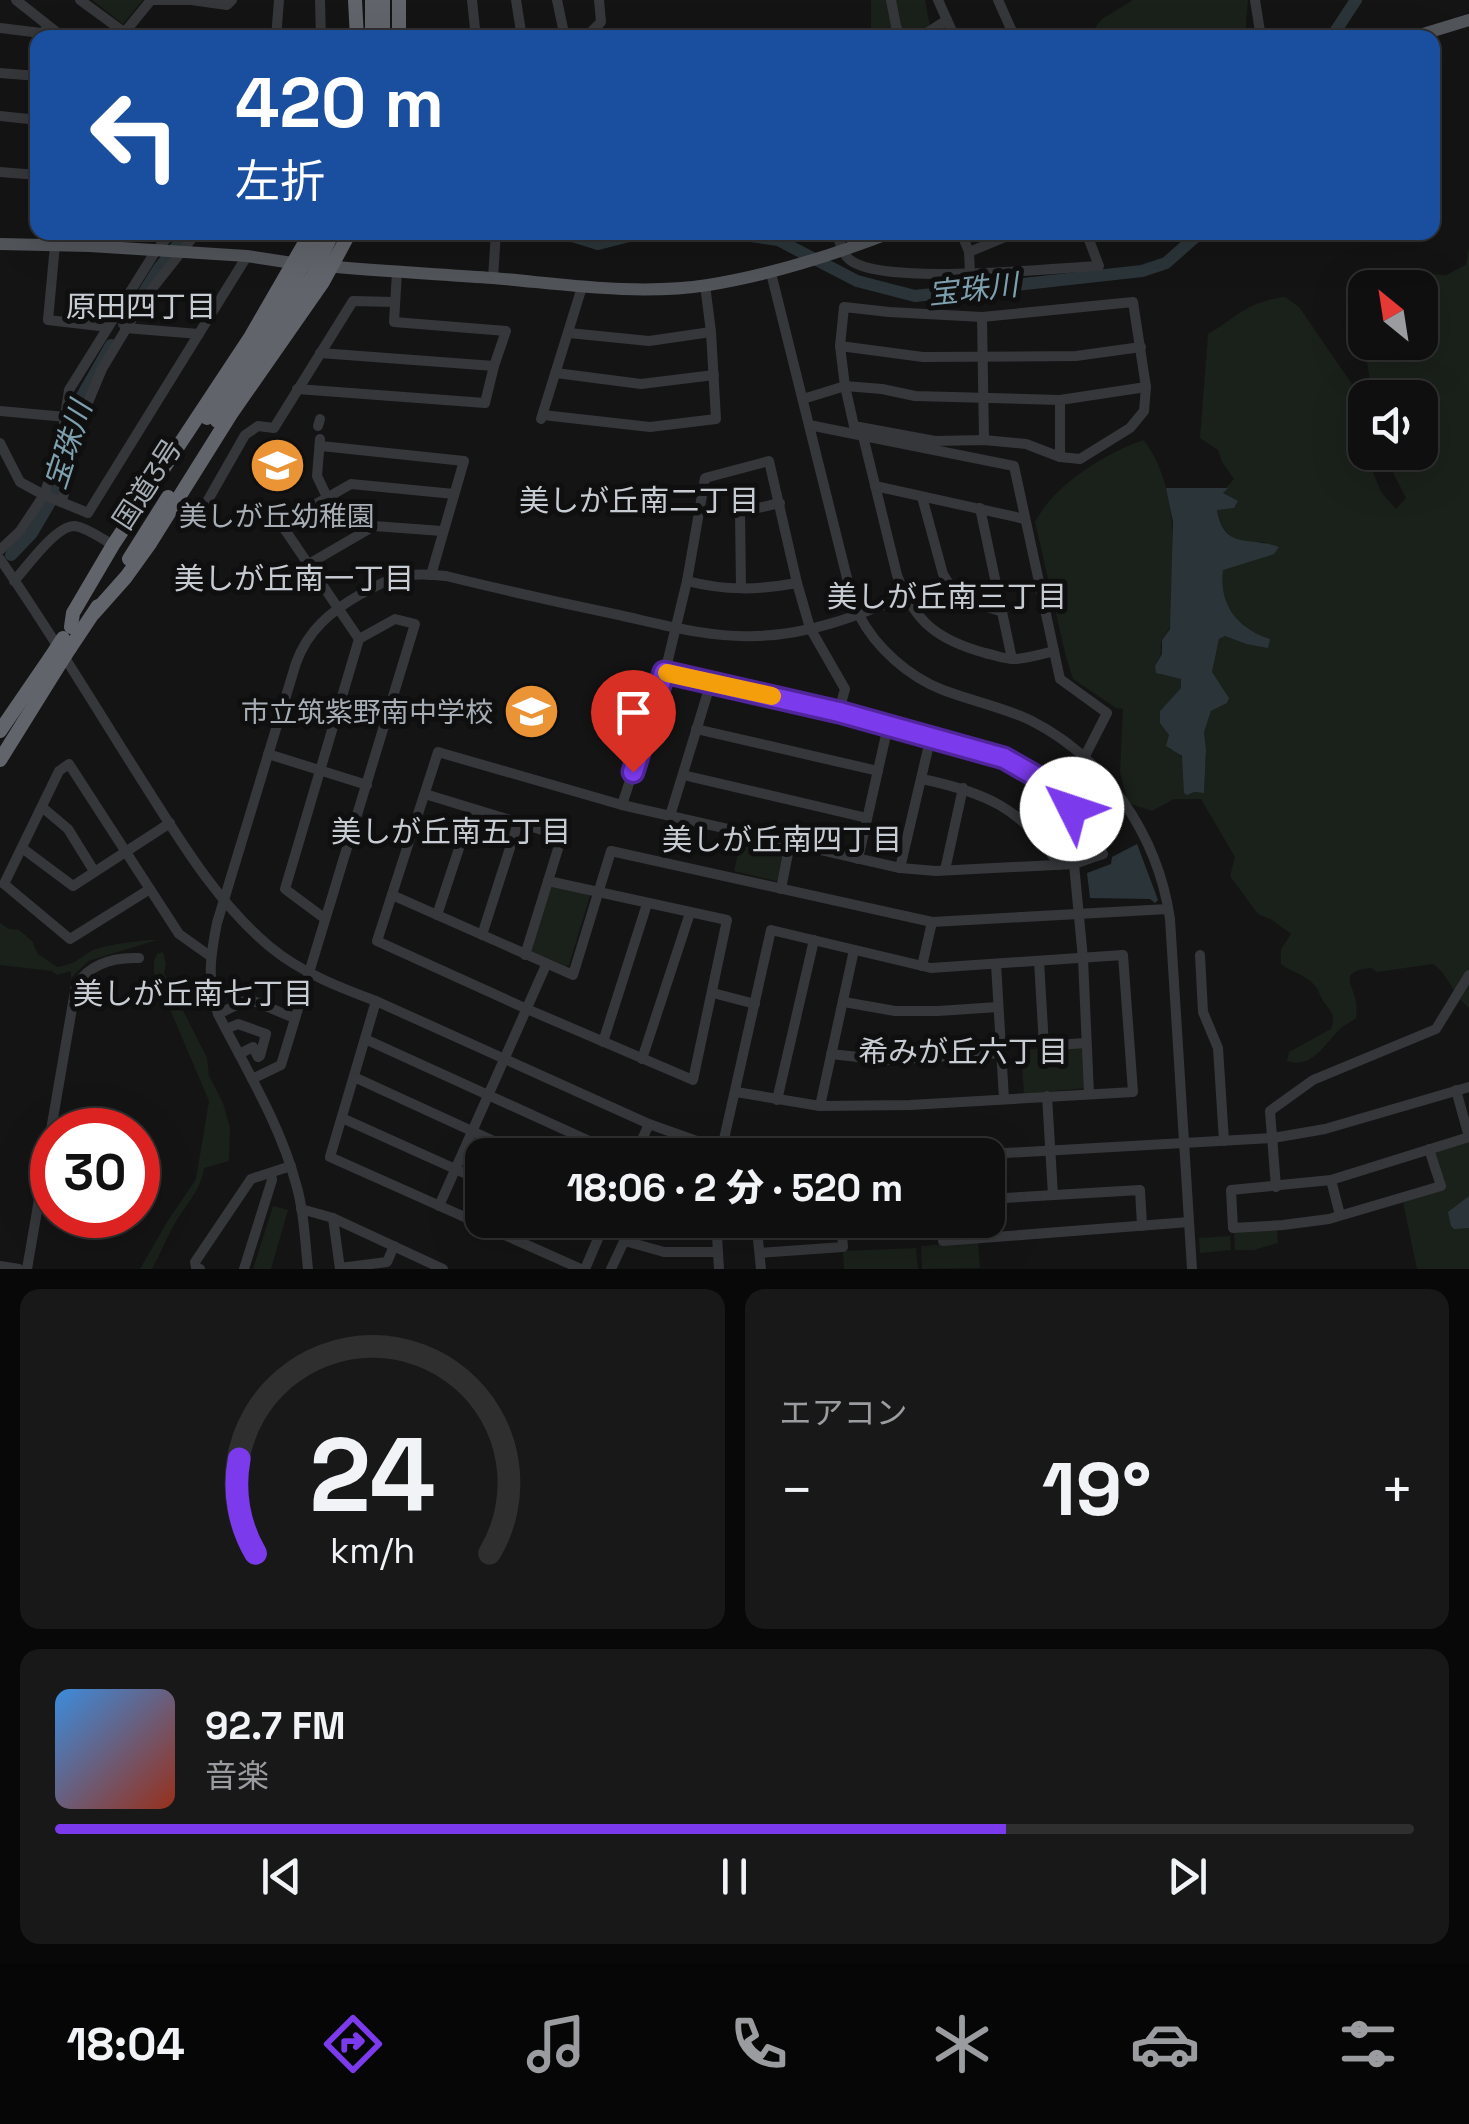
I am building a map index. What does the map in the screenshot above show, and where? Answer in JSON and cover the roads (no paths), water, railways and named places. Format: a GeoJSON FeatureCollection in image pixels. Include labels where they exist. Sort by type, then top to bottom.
{"type":"FeatureCollection","features":[{"type":"Feature","properties":{"kind":"highway"},"geometry":{"type":"LineString","coordinates":[[355,0],[358,30]]}},
{"type":"Feature","properties":{"kind":"highway"},"geometry":{"type":"LineString","coordinates":[[360,30],[362,0]]}},
{"type":"Feature","properties":{"kind":"highway"},"geometry":{"type":"LineString","coordinates":[[372,0],[372,30]]}},
{"type":"Feature","properties":{"kind":"highway"},"geometry":{"type":"LineString","coordinates":[[385,30],[392,2]]}},
{"type":"Feature","properties":{"kind":"highway"},"geometry":{"type":"LineString","coordinates":[[392,2],[395,30]]}},
{"type":"Feature","properties":{"kind":"highway"},"geometry":{"type":"LineString","coordinates":[[217,412],[251,336],[293,264],[313,240]]}},
{"type":"Feature","properties":{"kind":"highway","name":"国道3号"},"geometry":{"type":"LineString","coordinates":[[68,638],[94,613],[276,313],[314,240]]}},
{"type":"Feature","properties":{"kind":"highway","name":"国道3号"},"geometry":{"type":"LineString","coordinates":[[1,758],[68,638],[313,274],[329,240]]}},
{"type":"Feature","properties":{"kind":"highway"},"geometry":{"type":"LineString","coordinates":[[68,638],[73,613],[113,545],[332,267],[346,240]]}},
{"type":"Feature","properties":{"kind":"highway","name":"国道3号"},"geometry":{"type":"LineString","coordinates":[[0,731],[53,664]]}},
{"type":"Feature","properties":{"kind":"main road"},"geometry":{"type":"LineString","coordinates":[[1436,30],[1469,20]]}},
{"type":"Feature","properties":{"kind":"main road"},"geometry":{"type":"LineString","coordinates":[[0,244],[55,245],[82,240]]}},
{"type":"Feature","properties":{"kind":"main road"},"geometry":{"type":"LineString","coordinates":[[92,240],[155,252],[644,289],[704,285],[771,273],[871,240]]}},
{"type":"Feature","properties":{"kind":"street"},"geometry":{"type":"LineString","coordinates":[[16,0],[53,30]]}},
{"type":"Feature","properties":{"kind":"street"},"geometry":{"type":"LineString","coordinates":[[80,0],[118,30]]}},
{"type":"Feature","properties":{"kind":"street"},"geometry":{"type":"LineString","coordinates":[[129,30],[151,0],[227,5],[232,0]]}},
{"type":"Feature","properties":{"kind":"street"},"geometry":{"type":"LineString","coordinates":[[277,30],[279,0]]}},
{"type":"Feature","properties":{"kind":"street"},"geometry":{"type":"LineString","coordinates":[[320,0],[321,30]]}},
{"type":"Feature","properties":{"kind":"street"},"geometry":{"type":"LineString","coordinates":[[472,0],[475,30]]}},
{"type":"Feature","properties":{"kind":"street"},"geometry":{"type":"LineString","coordinates":[[516,0],[521,30]]}},
{"type":"Feature","properties":{"kind":"street"},"geometry":{"type":"LineString","coordinates":[[557,0],[563,30]]}},
{"type":"Feature","properties":{"kind":"street"},"geometry":{"type":"LineString","coordinates":[[593,30],[601,22],[598,0]]}},
{"type":"Feature","properties":{"kind":"street"},"geometry":{"type":"LineString","coordinates":[[891,0],[898,30]]}},
{"type":"Feature","properties":{"kind":"street"},"geometry":{"type":"LineString","coordinates":[[998,0],[1011,30]]}},
{"type":"Feature","properties":{"kind":"street"},"geometry":{"type":"LineString","coordinates":[[1255,0],[1260,30]]}},
{"type":"Feature","properties":{"kind":"street"},"geometry":{"type":"LineString","coordinates":[[943,2],[951,30]]}},
{"type":"Feature","properties":{"kind":"street"},"geometry":{"type":"LineString","coordinates":[[931,30],[947,20]]}},
{"type":"Feature","properties":{"kind":"street"},"geometry":{"type":"LineString","coordinates":[[0,28],[30,32]]}},
{"type":"Feature","properties":{"kind":"street"},"geometry":{"type":"LineString","coordinates":[[46,30],[50,28]]}},
{"type":"Feature","properties":{"kind":"street"},"geometry":{"type":"LineString","coordinates":[[0,73],[30,75]]}},
{"type":"Feature","properties":{"kind":"street"},"geometry":{"type":"LineString","coordinates":[[0,116],[30,119]]}},
{"type":"Feature","properties":{"kind":"street"},"geometry":{"type":"LineString","coordinates":[[0,172],[30,174]]}},
{"type":"Feature","properties":{"kind":"street"},"geometry":{"type":"LineString","coordinates":[[0,550],[20,531],[44,495],[60,449],[69,390],[165,240]]}},
{"type":"Feature","properties":{"kind":"street"},"geometry":{"type":"LineString","coordinates":[[61,502],[81,419],[102,369],[144,299],[190,240]]}},
{"type":"Feature","properties":{"kind":"street"},"geometry":{"type":"LineString","coordinates":[[492,278],[496,240]]}},
{"type":"Feature","properties":{"kind":"street"},"geometry":{"type":"LineString","coordinates":[[837,240],[839,252],[850,260],[869,268],[912,274],[1099,266],[1089,240]]}},
{"type":"Feature","properties":{"kind":"street"},"geometry":{"type":"LineString","coordinates":[[964,240],[970,272]]}},
{"type":"Feature","properties":{"kind":"street"},"geometry":{"type":"LineString","coordinates":[[969,252],[997,240]]}},
{"type":"Feature","properties":{"kind":"street"},"geometry":{"type":"LineString","coordinates":[[55,245],[48,320],[199,334]]}},
{"type":"Feature","properties":{"kind":"street"},"geometry":{"type":"LineString","coordinates":[[0,443],[20,482],[88,512],[247,256]]}},
{"type":"Feature","properties":{"kind":"street"},"geometry":{"type":"LineString","coordinates":[[297,389],[485,403],[506,331],[394,322],[397,272]]}},
{"type":"Feature","properties":{"kind":"street"},"geometry":{"type":"LineString","coordinates":[[771,273],[859,616],[892,659],[922,679],[1031,721],[1084,758],[1122,799],[1144,834],[1168,909],[1192,1269]]}},
{"type":"Feature","properties":{"kind":"street"},"geometry":{"type":"LineString","coordinates":[[582,287],[542,418],[650,427],[716,419],[704,285]]}},
{"type":"Feature","properties":{"kind":"street"},"geometry":{"type":"LineString","coordinates":[[196,521],[245,435],[258,426],[274,428],[353,302],[394,302]]}},
{"type":"Feature","properties":{"kind":"street"},"geometry":{"type":"LineString","coordinates":[[1133,302],[1146,387],[1144,411],[1130,428],[1080,459],[1060,457],[1026,444],[935,441],[854,426],[840,346],[844,307],[982,317],[1133,302]]}},
{"type":"Feature","properties":{"kind":"street"},"geometry":{"type":"LineString","coordinates":[[982,317],[984,440]]}},
{"type":"Feature","properties":{"kind":"street"},"geometry":{"type":"LineString","coordinates":[[569,333],[649,341],[711,332]]}},
{"type":"Feature","properties":{"kind":"street"},"geometry":{"type":"LineString","coordinates":[[840,346],[924,357],[1076,356],[1140,347]]}},
{"type":"Feature","properties":{"kind":"street"},"geometry":{"type":"LineString","coordinates":[[320,353],[494,366]]}},
{"type":"Feature","properties":{"kind":"street"},"geometry":{"type":"LineString","coordinates":[[556,373],[642,384],[714,375]]}},
{"type":"Feature","properties":{"kind":"street"},"geometry":{"type":"LineString","coordinates":[[802,399],[845,386],[915,396],[1060,400],[1146,387]]}},
{"type":"Feature","properties":{"kind":"street"},"geometry":{"type":"LineString","coordinates":[[1060,400],[1060,457]]}},
{"type":"Feature","properties":{"kind":"street"},"geometry":{"type":"LineString","coordinates":[[0,411],[66,417]]}},
{"type":"Feature","properties":{"kind":"street"},"geometry":{"type":"LineString","coordinates":[[809,425],[1014,466],[1060,679],[1107,714],[1084,758],[1054,791]]}},
{"type":"Feature","properties":{"kind":"street"},"geometry":{"type":"LineString","coordinates":[[863,436],[904,596],[920,620],[942,638],[1012,660],[1054,651]]}},
{"type":"Feature","properties":{"kind":"street"},"geometry":{"type":"LineString","coordinates":[[327,497],[317,476],[320,442],[464,460],[431,574]]}},
{"type":"Feature","properties":{"kind":"street"},"geometry":{"type":"LineString","coordinates":[[622,804],[676,628],[705,478],[769,462],[810,628],[845,689],[839,712]]}},
{"type":"Feature","properties":{"kind":"street"},"geometry":{"type":"LineString","coordinates":[[358,639],[280,524],[351,484],[454,494]]}},
{"type":"Feature","properties":{"kind":"street"},"geometry":{"type":"LineString","coordinates":[[875,486],[1026,518]]}},
{"type":"Feature","properties":{"kind":"street"},"geometry":{"type":"LineString","coordinates":[[922,496],[949,586],[970,603],[1000,611]]}},
{"type":"Feature","properties":{"kind":"street"},"geometry":{"type":"LineString","coordinates":[[741,588],[740,512],[780,503]]}},
{"type":"Feature","properties":{"kind":"street"},"geometry":{"type":"LineString","coordinates":[[980,508],[1012,660]]}},
{"type":"Feature","properties":{"kind":"street"},"geometry":{"type":"LineString","coordinates":[[307,564],[374,526],[442,532]]}},
{"type":"Feature","properties":{"kind":"street"},"geometry":{"type":"LineString","coordinates":[[14,581],[60,530],[81,528],[113,545]]}},
{"type":"Feature","properties":{"kind":"street"},"geometry":{"type":"LineString","coordinates":[[0,558],[170,824],[224,901],[271,948],[308,972],[650,1124],[692,1138]]}},
{"type":"Feature","properties":{"kind":"street"},"geometry":{"type":"LineString","coordinates":[[308,1269],[302,1209],[291,1166],[218,1014],[210,979],[210,956],[299,655],[314,630],[336,608],[384,581],[431,574],[724,636],[758,636],[810,628],[859,616],[904,596]]}},
{"type":"Feature","properties":{"kind":"street"},"geometry":{"type":"LineString","coordinates":[[687,581],[718,589],[768,588],[797,582]]}},
{"type":"Feature","properties":{"kind":"street"},"geometry":{"type":"LineString","coordinates":[[252,1079],[281,1065],[414,624],[395,619],[358,639],[285,889],[324,918]]}},
{"type":"Feature","properties":{"kind":"street"},"geometry":{"type":"LineString","coordinates":[[548,880],[727,920],[692,1080],[378,941],[438,752],[622,804],[900,868],[945,870],[1074,864],[1103,854],[1085,825],[1054,791],[1004,758],[839,712],[664,672]]}},
{"type":"Feature","properties":{"kind":"street"},"geometry":{"type":"LineString","coordinates":[[670,816],[710,682]]}},
{"type":"Feature","properties":{"kind":"street"},"geometry":{"type":"LineString","coordinates":[[858,859],[888,726]]}},
{"type":"Feature","properties":{"kind":"street"},"geometry":{"type":"LineString","coordinates":[[696,729],[878,771]]}},
{"type":"Feature","properties":{"kind":"street"},"geometry":{"type":"LineString","coordinates":[[900,868],[930,736]]}},
{"type":"Feature","properties":{"kind":"street"},"geometry":{"type":"LineString","coordinates":[[268,754],[367,785]]}},
{"type":"Feature","properties":{"kind":"street"},"geometry":{"type":"LineString","coordinates":[[150,889],[70,939],[4,884],[59,771],[69,764],[127,850],[150,889],[177,936],[210,956]]}},
{"type":"Feature","properties":{"kind":"street"},"geometry":{"type":"LineString","coordinates":[[683,775],[867,818]]}},
{"type":"Feature","properties":{"kind":"street"},"geometry":{"type":"LineString","coordinates":[[922,779],[962,788],[994,801],[1017,816],[1059,864]]}},
{"type":"Feature","properties":{"kind":"street"},"geometry":{"type":"LineString","coordinates":[[945,870],[962,788]]}},
{"type":"Feature","properties":{"kind":"street"},"geometry":{"type":"LineString","coordinates":[[425,794],[562,836],[526,955]]}},
{"type":"Feature","properties":{"kind":"street"},"geometry":{"type":"LineString","coordinates":[[42,807],[68,828],[94,871]]}},
{"type":"Feature","properties":{"kind":"street"},"geometry":{"type":"LineString","coordinates":[[437,915],[472,809]]}},
{"type":"Feature","properties":{"kind":"street"},"geometry":{"type":"LineString","coordinates":[[22,848],[73,886],[170,824]]}},
{"type":"Feature","properties":{"kind":"street"},"geometry":{"type":"LineString","coordinates":[[482,935],[518,824]]}},
{"type":"Feature","properties":{"kind":"street"},"geometry":{"type":"LineString","coordinates":[[780,889],[790,844]]}},
{"type":"Feature","properties":{"kind":"street"},"geometry":{"type":"LineString","coordinates":[[392,895],[573,975],[611,851],[932,922],[1168,909]]}},
{"type":"Feature","properties":{"kind":"street"},"geometry":{"type":"LineString","coordinates":[[1074,864],[1089,1094]]}},
{"type":"Feature","properties":{"kind":"street"},"geometry":{"type":"LineString","coordinates":[[603,1042],[648,904]]}},
{"type":"Feature","properties":{"kind":"street"},"geometry":{"type":"LineString","coordinates":[[642,1059],[690,914]]}},
{"type":"Feature","properties":{"kind":"street"},"geometry":{"type":"LineString","coordinates":[[922,966],[932,922]]}},
{"type":"Feature","properties":{"kind":"street"},"geometry":{"type":"LineString","coordinates":[[724,1138],[770,930],[931,968],[1123,956],[1133,1092],[910,1105],[820,1106],[736,1092]]}},
{"type":"Feature","properties":{"kind":"street"},"geometry":{"type":"LineString","coordinates":[[777,1100],[814,940]]}},
{"type":"Feature","properties":{"kind":"street"},"geometry":{"type":"LineString","coordinates":[[820,1106],[854,950]]}},
{"type":"Feature","properties":{"kind":"street"},"geometry":{"type":"LineString","coordinates":[[1200,955],[1203,1012],[1218,1048],[1224,1141]]}},
{"type":"Feature","properties":{"kind":"street"},"geometry":{"type":"LineString","coordinates":[[27,1269],[76,985],[95,966],[127,957],[139,958]]}},
{"type":"Feature","properties":{"kind":"street"},"geometry":{"type":"LineString","coordinates":[[1039,961],[1044,1046],[1085,1043]]}},
{"type":"Feature","properties":{"kind":"street"},"geometry":{"type":"LineString","coordinates":[[996,964],[1004,1098]]}},
{"type":"Feature","properties":{"kind":"street"},"geometry":{"type":"LineString","coordinates":[[438,1206],[546,965]]}},
{"type":"Feature","properties":{"kind":"street"},"geometry":{"type":"LineString","coordinates":[[1276,1187],[1270,1112],[1313,1080],[1436,1029],[1469,975]]}},
{"type":"Feature","properties":{"kind":"street"},"geometry":{"type":"LineString","coordinates":[[713,993],[755,1004]]}},
{"type":"Feature","properties":{"kind":"street"},"geometry":{"type":"LineString","coordinates":[[218,1014],[249,999],[294,1018]]}},
{"type":"Feature","properties":{"kind":"street"},"geometry":{"type":"LineString","coordinates":[[376,1002],[330,1157],[583,1269],[598,1238]]}},
{"type":"Feature","properties":{"kind":"street"},"geometry":{"type":"LineString","coordinates":[[844,1002],[895,1010],[998,1006]]}},
{"type":"Feature","properties":{"kind":"street"},"geometry":{"type":"LineString","coordinates":[[226,1029],[238,1024],[266,1034],[260,1056],[253,1047],[239,1054]]}},
{"type":"Feature","properties":{"kind":"street"},"geometry":{"type":"LineString","coordinates":[[365,1039],[583,1138]]}},
{"type":"Feature","properties":{"kind":"street"},"geometry":{"type":"LineString","coordinates":[[831,1054],[885,1060],[1001,1053]]}},
{"type":"Feature","properties":{"kind":"street"},"geometry":{"type":"LineString","coordinates":[[354,1078],[486,1138]]}},
{"type":"Feature","properties":{"kind":"street"},"geometry":{"type":"LineString","coordinates":[[1005,1153],[1274,1138],[1325,1130],[1469,1087]]}},
{"type":"Feature","properties":{"kind":"street"},"geometry":{"type":"LineString","coordinates":[[1429,1149],[1441,1186],[1340,1215],[1283,1225],[1232,1228],[1231,1190],[1331,1180],[1429,1149],[1469,1137],[1456,1090]]}},
{"type":"Feature","properties":{"kind":"street"},"geometry":{"type":"LineString","coordinates":[[1047,1096],[1053,1195]]}},
{"type":"Feature","properties":{"kind":"street"},"geometry":{"type":"LineString","coordinates":[[342,1118],[465,1173]]}},
{"type":"Feature","properties":{"kind":"street"},"geometry":{"type":"LineString","coordinates":[[644,1138],[650,1124]]}},
{"type":"Feature","properties":{"kind":"street"},"geometry":{"type":"LineString","coordinates":[[200,1269],[196,1262],[251,1179],[291,1166]]}},
{"type":"Feature","properties":{"kind":"street"},"geometry":{"type":"LineString","coordinates":[[244,1269],[272,1173]]}},
{"type":"Feature","properties":{"kind":"street"},"geometry":{"type":"LineString","coordinates":[[1331,1180],[1340,1215]]}},
{"type":"Feature","properties":{"kind":"street"},"geometry":{"type":"LineString","coordinates":[[1005,1198],[1140,1190],[1142,1226]]}},
{"type":"Feature","properties":{"kind":"street"},"geometry":{"type":"LineString","coordinates":[[302,1209],[333,1218],[443,1269]]}},
{"type":"Feature","properties":{"kind":"street"},"geometry":{"type":"LineString","coordinates":[[333,1218],[340,1269],[386,1262],[394,1246]]}},
{"type":"Feature","properties":{"kind":"street"},"geometry":{"type":"LineString","coordinates":[[1005,1236],[1190,1222]]}},
{"type":"Feature","properties":{"kind":"street"},"geometry":{"type":"LineString","coordinates":[[592,1250],[613,1264],[625,1238]]}},
{"type":"Feature","properties":{"kind":"street"},"geometry":{"type":"LineString","coordinates":[[717,1238],[718,1269]]}},
{"type":"Feature","properties":{"kind":"street"},"geometry":{"type":"LineString","coordinates":[[758,1238],[761,1269]]}},
{"type":"Feature","properties":{"kind":"street"},"geometry":{"type":"LineString","coordinates":[[760,1253],[844,1248],[843,1238]]}},
{"type":"Feature","properties":{"kind":"street"},"geometry":{"type":"LineString","coordinates":[[942,1238],[982,1238]]}},
{"type":"Feature","properties":{"kind":"street"},"geometry":{"type":"LineString","coordinates":[[624,1241],[664,1252],[717,1252]]}},
{"type":"Feature","properties":{"kind":"street"},"geometry":{"type":"LineString","coordinates":[[0,1266],[19,1269]]}},
{"type":"Feature","properties":{"kind":"waterway","name":"宝珠川"},"geometry":{"type":"LineString","coordinates":[[1336,30],[1356,0]]}},
{"type":"Feature","properties":{"kind":"waterway","name":"宝珠川"},"geometry":{"type":"LineString","coordinates":[[124,324],[182,240]]}},
{"type":"Feature","properties":{"kind":"waterway","name":"宝珠川"},"geometry":{"type":"LineString","coordinates":[[585,240],[598,244],[614,240]]}},
{"type":"Feature","properties":{"kind":"waterway","name":"宝珠川"},"geometry":{"type":"LineString","coordinates":[[778,240],[857,281],[915,296],[1142,271],[1166,263],[1192,240]]}},
{"type":"Feature","properties":{"kind":"waterway","name":"宝珠川"},"geometry":{"type":"LineString","coordinates":[[11,555],[32,533],[59,487],[78,403],[111,345]]}},
{"type":"Feature","properties":{"kind":"place","name":"美しが丘幼稚園"},"geometry":{"type":"Point","coordinates":[277,465]}},
{"type":"Feature","properties":{"kind":"place","name":"市立筑紫野南中学校"},"geometry":{"type":"Point","coordinates":[532,712]}},
{"type":"Feature","properties":{"kind":"district","name":"原田四丁目"},"geometry":{"type":"Point","coordinates":[141,306]}},
{"type":"Feature","properties":{"kind":"district","name":"美しが丘南二丁目"},"geometry":{"type":"Point","coordinates":[639,500]}},
{"type":"Feature","properties":{"kind":"district","name":"美しが丘南一丁目"},"geometry":{"type":"Point","coordinates":[294,578]}},
{"type":"Feature","properties":{"kind":"district","name":"美しが丘南三丁目"},"geometry":{"type":"Point","coordinates":[947,596]}},
{"type":"Feature","properties":{"kind":"district","name":"美しが丘南五丁目"},"geometry":{"type":"Point","coordinates":[451,831]}},
{"type":"Feature","properties":{"kind":"district","name":"美しが丘南四丁目"},"geometry":{"type":"Point","coordinates":[782,839]}},
{"type":"Feature","properties":{"kind":"district","name":"美しが丘南七丁目"},"geometry":{"type":"Point","coordinates":[193,993]}},
{"type":"Feature","properties":{"kind":"district","name":"希みが丘六丁目"},"geometry":{"type":"Point","coordinates":[963,1051]}}]}
